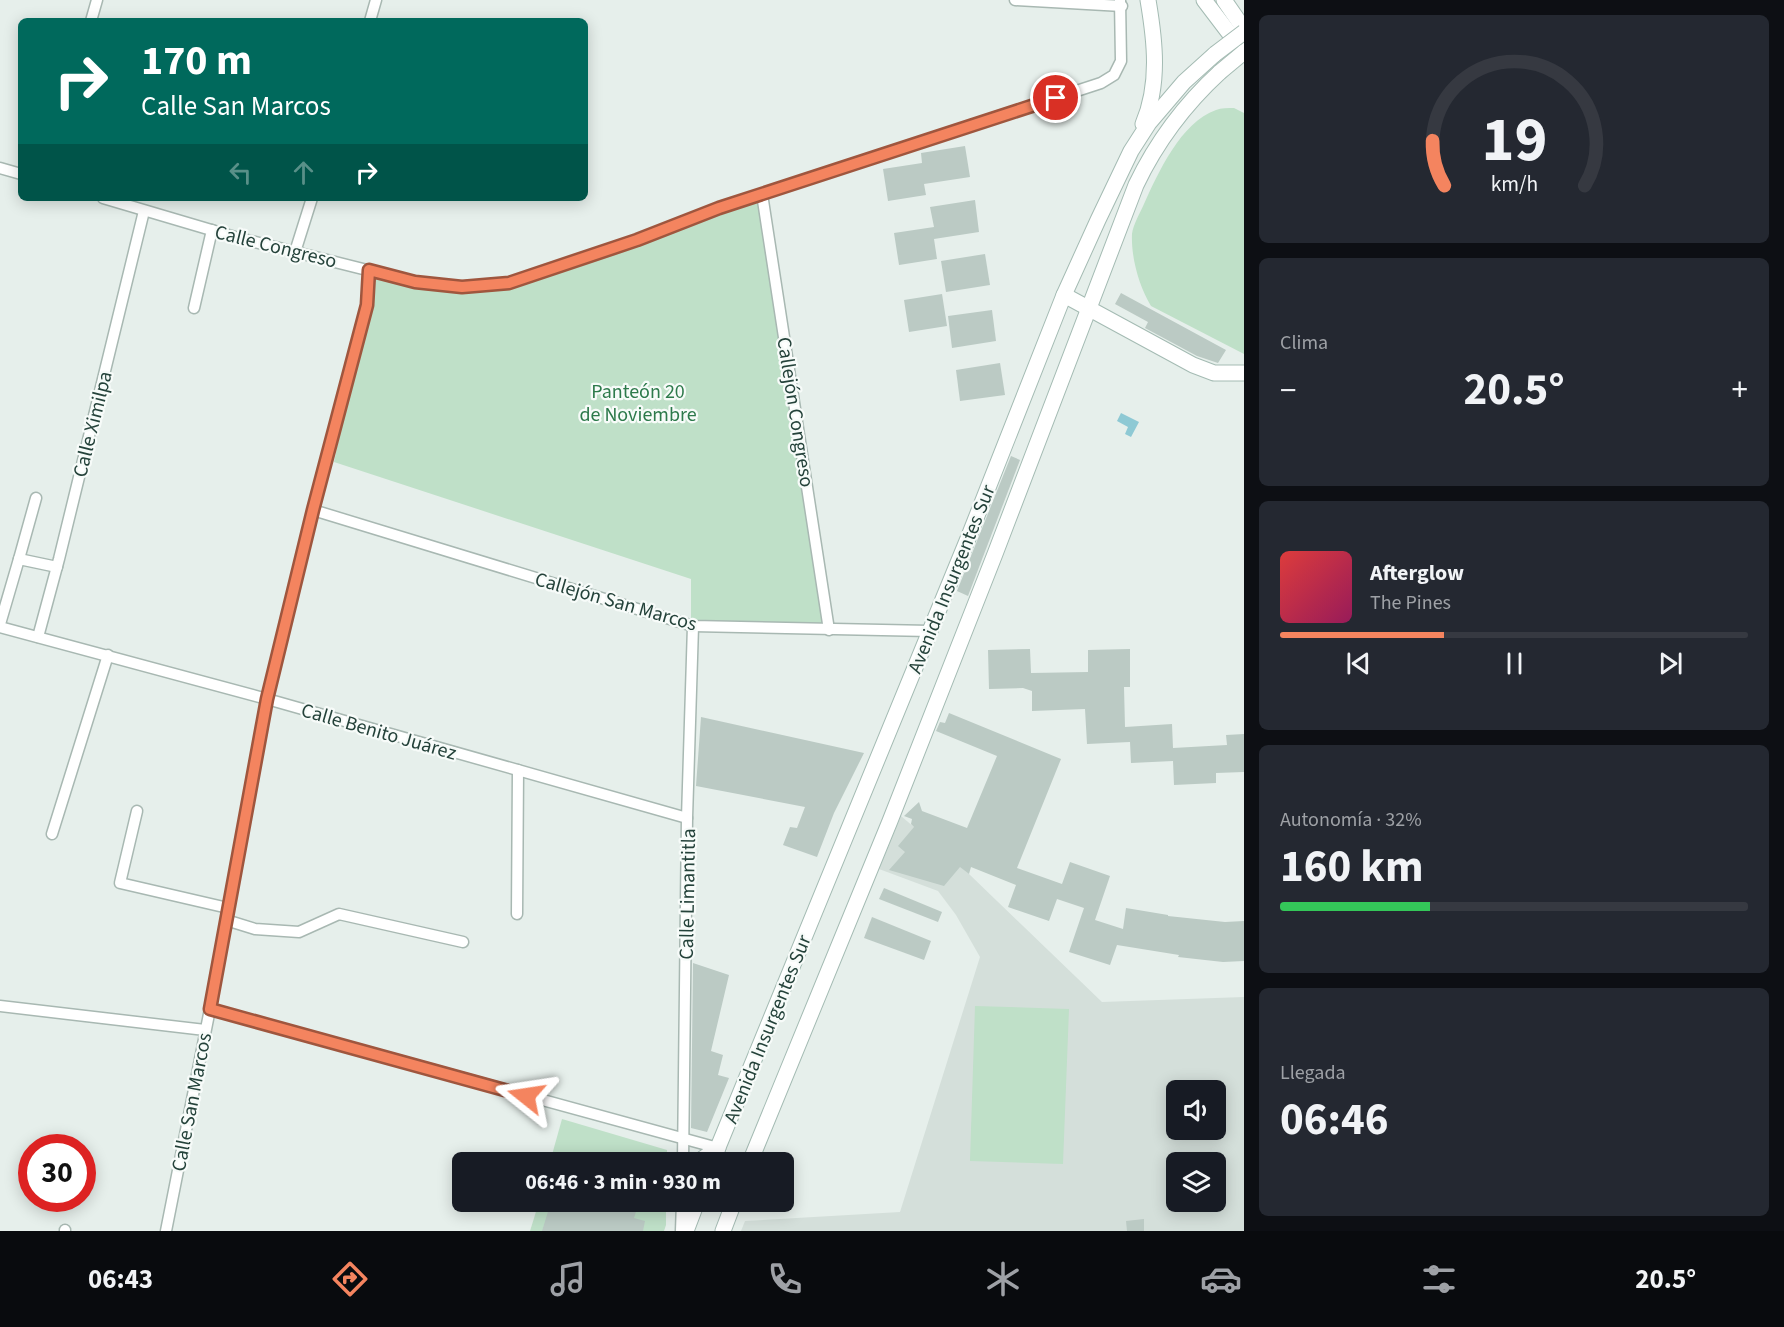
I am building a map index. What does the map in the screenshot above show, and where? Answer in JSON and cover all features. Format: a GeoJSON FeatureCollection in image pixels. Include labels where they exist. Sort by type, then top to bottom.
{"type":"FeatureCollection","features":[{"type":"Feature","properties":{"kind":"main road"},"geometry":{"type":"LineString","coordinates":[[1131,151],[1148,112],[1155,74],[1154,38],[1148,0]]}},
{"type":"Feature","properties":{"kind":"main road"},"geometry":{"type":"LineString","coordinates":[[1204,0],[1244,53]]}},
{"type":"Feature","properties":{"kind":"main road"},"geometry":{"type":"LineString","coordinates":[[1224,0],[1244,30]]}},
{"type":"Feature","properties":{"kind":"main road","name":"Avenida Insurgentes Sur"},"geometry":{"type":"LineString","coordinates":[[716,1152],[930,631],[1064,295],[1131,151],[1161,106],[1184,82],[1244,30]]}},
{"type":"Feature","properties":{"kind":"main road","name":"Avenida Insurgentes Sur"},"geometry":{"type":"LineString","coordinates":[[754,1152],[890,821],[1090,309],[1132,195],[1148,160],[1175,120],[1220,72],[1244,53]]}},
{"type":"Feature","properties":{"kind":"main road"},"geometry":{"type":"LineString","coordinates":[[1064,295],[1193,365],[1214,373],[1244,373]]}},
{"type":"Feature","properties":{"kind":"main road"},"geometry":{"type":"LineString","coordinates":[[686,1231],[693,1212]]}},
{"type":"Feature","properties":{"kind":"main road"},"geometry":{"type":"LineString","coordinates":[[723,1231],[731,1212]]}},
{"type":"Feature","properties":{"kind":"street"},"geometry":{"type":"LineString","coordinates":[[93,18],[97,0]]}},
{"type":"Feature","properties":{"kind":"street"},"geometry":{"type":"LineString","coordinates":[[371,18],[376,0]]}},
{"type":"Feature","properties":{"kind":"street"},"geometry":{"type":"LineString","coordinates":[[1015,0],[1121,3]]}},
{"type":"Feature","properties":{"kind":"street","name":"Calle Congreso"},"geometry":{"type":"LineString","coordinates":[[112,201],[212,230],[415,282],[462,287],[509,283],[762,194],[1101,83],[1114,75],[1121,61],[1121,3]]}},
{"type":"Feature","properties":{"kind":"street"},"geometry":{"type":"LineString","coordinates":[[0,168],[18,173]]}},
{"type":"Feature","properties":{"kind":"street","name":"Callejón Congreso"},"geometry":{"type":"LineString","coordinates":[[762,194],[829,630]]}},
{"type":"Feature","properties":{"kind":"street"},"geometry":{"type":"LineString","coordinates":[[295,252],[311,201]]}},
{"type":"Feature","properties":{"kind":"street","name":"Calle Ximilpa"},"geometry":{"type":"LineString","coordinates":[[38,637],[144,211]]}},
{"type":"Feature","properties":{"kind":"street"},"geometry":{"type":"LineString","coordinates":[[194,308],[212,230]]}},
{"type":"Feature","properties":{"kind":"street","name":"Calle San Marcos"},"geometry":{"type":"LineString","coordinates":[[166,1231],[210,1009],[267,699],[313,510],[367,305],[369,270]]}},
{"type":"Feature","properties":{"kind":"street"},"geometry":{"type":"LineString","coordinates":[[0,625],[36,498]]}},
{"type":"Feature","properties":{"kind":"street","name":"Callejón San Marcos"},"geometry":{"type":"LineString","coordinates":[[313,510],[693,626],[930,631]]}},
{"type":"Feature","properties":{"kind":"street"},"geometry":{"type":"LineString","coordinates":[[19,559],[57,567]]}},
{"type":"Feature","properties":{"kind":"street","name":"Calle Benito Juárez"},"geometry":{"type":"LineString","coordinates":[[0,625],[687,818]]}},
{"type":"Feature","properties":{"kind":"street","name":"Calle Limantitla"},"geometry":{"type":"LineString","coordinates":[[683,1152],[687,818],[693,626]]}},
{"type":"Feature","properties":{"kind":"street"},"geometry":{"type":"LineString","coordinates":[[52,834],[108,655]]}},
{"type":"Feature","properties":{"kind":"street"},"geometry":{"type":"LineString","coordinates":[[517,914],[518,770]]}},
{"type":"Feature","properties":{"kind":"street"},"geometry":{"type":"LineString","coordinates":[[137,811],[120,883],[228,908]]}},
{"type":"Feature","properties":{"kind":"street"},"geometry":{"type":"LineString","coordinates":[[226,920],[255,929],[299,932],[339,914],[463,942]]}},
{"type":"Feature","properties":{"kind":"street"},"geometry":{"type":"LineString","coordinates":[[0,1006],[205,1030]]}},
{"type":"Feature","properties":{"kind":"street"},"geometry":{"type":"LineString","coordinates":[[210,1009],[684,1139],[709,1152]]}},
{"type":"Feature","properties":{"kind":"street"},"geometry":{"type":"LineString","coordinates":[[681,1231],[682,1212]]}},
{"type":"Feature","properties":{"kind":"shaded area"},"geometry":{"type":"Polygon","coordinates":[[[901,816],[969,874],[1102,1002],[1244,997],[1244,1231],[741,1231],[745,1221],[900,1212],[980,957],[956,915],[938,891],[879,869],[901,816]]]}},
{"type":"Feature","properties":{"kind":"green space"},"geometry":{"type":"Polygon","coordinates":[[[1234,108],[1244,113],[1244,354],[1151,306],[1137,272],[1132,243],[1132,234],[1137,219],[1172,150],[1192,125],[1203,116],[1218,109],[1234,108]]]}},
{"type":"Feature","properties":{"kind":"green space","name":"Panteón 20 de Noviembre"},"geometry":{"type":"Polygon","coordinates":[[[760,197],[825,625],[691,621],[691,579],[334,462],[373,271],[418,283],[511,284],[760,197]]]}},
{"type":"Feature","properties":{"kind":"green space"},"geometry":{"type":"Polygon","coordinates":[[[975,1006],[1069,1009],[1063,1164],[970,1161],[975,1006]]]}},
{"type":"Feature","properties":{"kind":"green space"},"geometry":{"type":"Polygon","coordinates":[[[562,1119],[667,1150],[667,1152],[553,1152],[562,1119]]]}},
{"type":"Feature","properties":{"kind":"green space"},"geometry":{"type":"Polygon","coordinates":[[[536,1212],[666,1212],[664,1231],[530,1231],[536,1212]]]}},
{"type":"Feature","properties":{"kind":"water"},"geometry":{"type":"Polygon","coordinates":[[[1121,413],[1139,422],[1131,437],[1125,434],[1128,427],[1117,421],[1121,413]]]}},
{"type":"Feature","properties":{"kind":"building"},"geometry":{"type":"Polygon","coordinates":[[[965,146],[970,177],[924,184],[926,195],[888,201],[883,169],[922,163],[921,153],[965,146]]]}},
{"type":"Feature","properties":{"kind":"building"},"geometry":{"type":"Polygon","coordinates":[[[975,200],[979,232],[934,239],[937,259],[899,265],[894,233],[934,227],[930,207],[975,200]]]}},
{"type":"Feature","properties":{"kind":"building"},"geometry":{"type":"Polygon","coordinates":[[[985,254],[990,285],[946,292],[941,261],[985,254]]]}},
{"type":"Feature","properties":{"kind":"building"},"geometry":{"type":"Polygon","coordinates":[[[1121,293],[1226,350],[1218,363],[1197,356],[1145,328],[1148,322],[1115,304],[1121,293]]]}},
{"type":"Feature","properties":{"kind":"building"},"geometry":{"type":"Polygon","coordinates":[[[942,294],[947,326],[909,332],[904,300],[942,294]]]}},
{"type":"Feature","properties":{"kind":"building"},"geometry":{"type":"Polygon","coordinates":[[[992,310],[996,341],[952,348],[948,316],[992,310]]]}},
{"type":"Feature","properties":{"kind":"building"},"geometry":{"type":"Polygon","coordinates":[[[1000,363],[1005,395],[960,401],[956,370],[1000,363]]]}},
{"type":"Feature","properties":{"kind":"building"},"geometry":{"type":"Polygon","coordinates":[[[1011,456],[1020,460],[968,596],[957,591],[1011,456]]]}},
{"type":"Feature","properties":{"kind":"building"},"geometry":{"type":"Polygon","coordinates":[[[1030,649],[1031,673],[1088,672],[1088,650],[1130,649],[1130,687],[1124,687],[1125,727],[1172,724],[1173,748],[1227,745],[1226,735],[1244,734],[1244,772],[1216,773],[1216,783],[1174,785],[1173,761],[1131,763],[1130,742],[1087,744],[1085,709],[1032,711],[1032,691],[1023,688],[989,689],[988,650],[1030,649]]]}},
{"type":"Feature","properties":{"kind":"building"},"geometry":{"type":"Polygon","coordinates":[[[949,713],[1061,759],[1017,868],[1062,884],[1070,862],[1110,876],[1095,920],[1123,929],[1126,908],[1168,916],[1225,922],[1244,921],[1244,961],[1223,962],[1178,957],[1179,955],[1117,945],[1110,965],[1069,952],[1084,908],[1057,899],[1049,921],[1008,907],[1016,885],[971,867],[969,874],[960,867],[944,886],[889,870],[905,852],[898,846],[914,827],[911,824],[912,819],[904,816],[919,802],[922,811],[967,828],[997,756],[936,731],[940,722],[945,723],[949,713]]]}},
{"type":"Feature","properties":{"kind":"building"},"geometry":{"type":"Polygon","coordinates":[[[701,717],[864,753],[834,813],[817,857],[783,845],[790,827],[797,828],[805,807],[696,786],[701,717]]]}},
{"type":"Feature","properties":{"kind":"building"},"geometry":{"type":"Polygon","coordinates":[[[884,888],[942,912],[938,922],[879,899],[884,888]]]}},
{"type":"Feature","properties":{"kind":"building"},"geometry":{"type":"Polygon","coordinates":[[[872,917],[931,941],[924,960],[864,938],[872,917]]]}},
{"type":"Feature","properties":{"kind":"building"},"geometry":{"type":"Polygon","coordinates":[[[693,963],[729,975],[711,1051],[723,1055],[718,1075],[729,1078],[707,1132],[691,1128],[693,963]]]}},
{"type":"Feature","properties":{"kind":"building"},"geometry":{"type":"Polygon","coordinates":[[[548,1212],[636,1212],[634,1218],[645,1221],[643,1231],[542,1231],[548,1212]]]}},
{"type":"Feature","properties":{"kind":"building"},"geometry":{"type":"Polygon","coordinates":[[[1144,1219],[1144,1231],[1127,1231],[1126,1221],[1144,1219]]]}},
{"type":"Feature","properties":{"kind":"route"},"geometry":{"type":"LineString","coordinates":[[526,1096],[210,1009],[267,699],[313,510],[367,305],[369,270],[415,282],[462,287],[509,283],[637,240],[719,208],[1056,98]]}}]}
